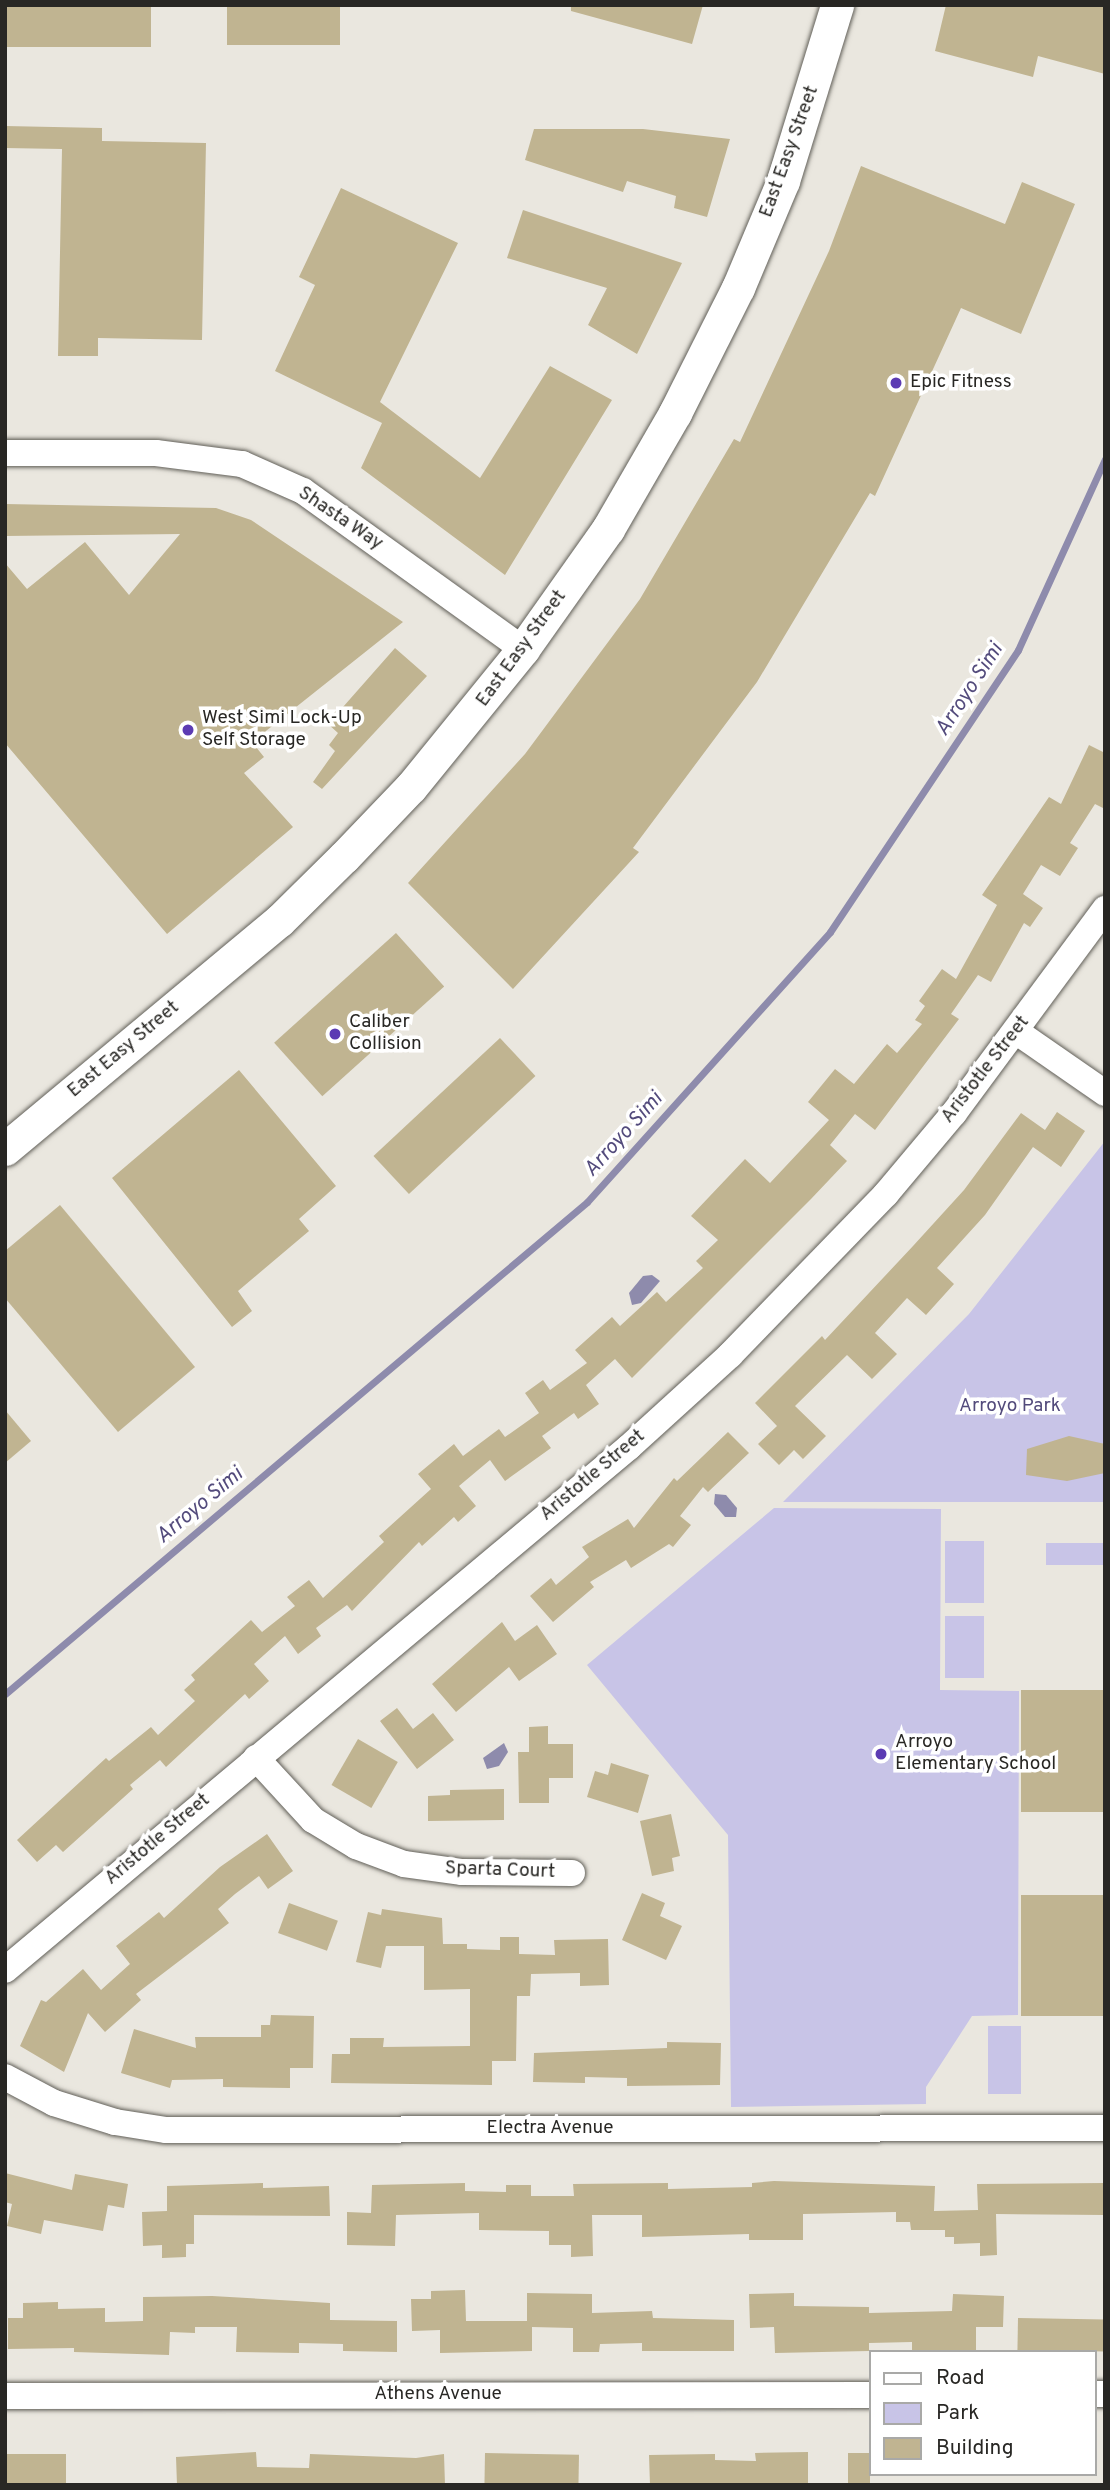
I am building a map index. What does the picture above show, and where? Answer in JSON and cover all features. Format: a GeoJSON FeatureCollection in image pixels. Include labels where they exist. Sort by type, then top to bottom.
{"type":"FeatureCollection","features":[{"type":"Feature","properties":{"kind":"street","name":"East Easy Street"},"geometry":{"type":"LineString","coordinates":[[5,1149],[279,920],[411,788],[523,649],[608,529],[676,413],[738,288],[783,181],[837,5]]}},
{"type":"Feature","properties":{"kind":"street","name":"Shasta Way"},"geometry":{"type":"LineString","coordinates":[[5,453],[156,453],[243,464],[303,491],[523,649]]}},
{"type":"Feature","properties":{"kind":"street","name":"Aristotle Street"},"geometry":{"type":"LineString","coordinates":[[5,1970],[629,1447],[730,1355],[886,1194],[1017,1032],[1105,909]]}},
{"type":"Feature","properties":{"kind":"street"},"geometry":{"type":"LineString","coordinates":[[1017,1032],[1105,1093]]}},
{"type":"Feature","properties":{"kind":"street","name":"Sparta Court"},"geometry":{"type":"LineString","coordinates":[[256,1758],[313,1820],[356,1846],[404,1864],[462,1872],[572,1873]]}},
{"type":"Feature","properties":{"kind":"street","name":"Electra Avenue"},"geometry":{"type":"LineString","coordinates":[[5,2077],[54,2103],[115,2122],[166,2130],[1105,2128]]}},
{"type":"Feature","properties":{"kind":"street","name":"Athens Avenue"},"geometry":{"type":"LineString","coordinates":[[5,2396],[869,2395]]}},
{"type":"Feature","properties":{"kind":"green space","name":"Arroyo Park"},"geometry":{"type":"Polygon","coordinates":[[[1105,1141],[1105,1502],[783,1502],[969,1314],[1105,1141]]]}},
{"type":"Feature","properties":{"kind":"green space","name":"Arroyo Elementary School"},"geometry":{"type":"Polygon","coordinates":[[[774,1508],[941,1509],[940,1690],[1019,1691],[1018,2015],[972,2016],[926,2087],[926,2104],[731,2107],[728,1835],[587,1665],[774,1508]]]}},
{"type":"Feature","properties":{"kind":"green space"},"geometry":{"type":"Polygon","coordinates":[[[945,1541],[984,1541],[984,1603],[945,1603],[945,1541]]]}},
{"type":"Feature","properties":{"kind":"green space"},"geometry":{"type":"Polygon","coordinates":[[[1046,1543],[1105,1543],[1105,1565],[1046,1565],[1046,1543]]]}},
{"type":"Feature","properties":{"kind":"green space"},"geometry":{"type":"Polygon","coordinates":[[[945,1616],[984,1616],[984,1678],[945,1678],[945,1616]]]}},
{"type":"Feature","properties":{"kind":"green space"},"geometry":{"type":"Polygon","coordinates":[[[988,2026],[1021,2026],[1021,2094],[988,2094],[988,2026]]]}},
{"type":"Feature","properties":{"kind":"shaded area"},"geometry":{"type":"Polygon","coordinates":[[[652,1275],[660,1281],[641,1303],[632,1305],[629,1293],[643,1276],[652,1275]]]}},
{"type":"Feature","properties":{"kind":"shaded area"},"geometry":{"type":"Polygon","coordinates":[[[715,1494],[726,1495],[737,1508],[736,1517],[725,1517],[714,1504],[715,1494]]]}},
{"type":"Feature","properties":{"kind":"shaded area"},"geometry":{"type":"Polygon","coordinates":[[[504,1743],[508,1752],[499,1766],[487,1769],[483,1758],[504,1743]]]}},
{"type":"Feature","properties":{"kind":"building"},"geometry":{"type":"Polygon","coordinates":[[[5,5],[151,5],[151,47],[5,47],[5,5]]]}},
{"type":"Feature","properties":{"kind":"building"},"geometry":{"type":"Polygon","coordinates":[[[227,5],[340,5],[340,45],[227,45],[227,5]]]}},
{"type":"Feature","properties":{"kind":"building"},"geometry":{"type":"Polygon","coordinates":[[[571,5],[703,5],[692,44],[571,11],[571,5]]]}},
{"type":"Feature","properties":{"kind":"building"},"geometry":{"type":"Polygon","coordinates":[[[946,5],[1105,5],[1105,74],[1038,56],[1033,77],[935,51],[946,5]]]}},
{"type":"Feature","properties":{"kind":"building"},"geometry":{"type":"Polygon","coordinates":[[[5,126],[102,128],[102,141],[206,143],[202,340],[98,338],[98,356],[58,356],[62,149],[5,148],[5,126]]]}},
{"type":"Feature","properties":{"kind":"building"},"geometry":{"type":"Polygon","coordinates":[[[534,129],[643,129],[730,139],[707,217],[674,208],[676,196],[627,181],[623,192],[525,160],[534,129]]]}},
{"type":"Feature","properties":{"kind":"building"},"geometry":{"type":"Polygon","coordinates":[[[861,166],[1005,224],[1022,182],[1075,204],[1021,334],[961,308],[875,496],[870,493],[757,682],[633,848],[639,852],[513,989],[408,883],[525,754],[640,599],[734,439],[740,442],[829,251],[861,166]]]}},
{"type":"Feature","properties":{"kind":"building"},"geometry":{"type":"Polygon","coordinates":[[[341,188],[458,243],[380,402],[480,478],[550,366],[612,400],[505,575],[361,468],[382,423],[275,371],[315,285],[299,277],[341,188]]]}},
{"type":"Feature","properties":{"kind":"building"},"geometry":{"type":"Polygon","coordinates":[[[523,210],[682,263],[637,354],[588,325],[607,288],[507,258],[523,210]]]}},
{"type":"Feature","properties":{"kind":"building"},"geometry":{"type":"Polygon","coordinates":[[[5,504],[216,508],[251,520],[403,622],[252,742],[264,757],[244,773],[293,827],[167,934],[5,743],[5,563],[27,589],[85,542],[129,595],[180,534],[5,536],[5,504]]]}},
{"type":"Feature","properties":{"kind":"building"},"geometry":{"type":"Polygon","coordinates":[[[395,648],[427,676],[322,789],[313,782],[335,751],[329,745],[338,733],[328,724],[395,648]]]}},
{"type":"Feature","properties":{"kind":"building"},"geometry":{"type":"Polygon","coordinates":[[[1089,745],[1105,753],[1105,809],[1095,804],[1070,843],[1078,848],[1060,876],[1041,865],[1023,894],[1043,908],[1030,927],[1024,923],[991,982],[978,975],[951,1014],[959,1019],[875,1130],[855,1114],[830,1145],[847,1161],[632,1378],[615,1359],[586,1385],[599,1404],[578,1419],[574,1413],[542,1436],[551,1448],[505,1481],[490,1460],[459,1486],[476,1506],[458,1522],[454,1517],[422,1546],[419,1542],[352,1611],[347,1605],[316,1628],[321,1636],[298,1654],[285,1636],[254,1664],[269,1681],[249,1699],[245,1694],[166,1767],[160,1760],[130,1785],[133,1789],[63,1852],[56,1845],[37,1862],[17,1840],[106,1758],[109,1761],[151,1727],[158,1735],[195,1701],[184,1690],[195,1680],[191,1675],[251,1620],[262,1632],[295,1606],[287,1597],[309,1580],[323,1598],[384,1542],[379,1536],[431,1489],[418,1474],[454,1444],[463,1456],[499,1429],[505,1437],[539,1413],[525,1393],[543,1380],[550,1390],[587,1363],[575,1350],[612,1317],[620,1326],[657,1292],[666,1302],[703,1268],[696,1261],[718,1240],[691,1216],[745,1159],[770,1183],[829,1120],[808,1102],[835,1069],[854,1084],[887,1044],[897,1053],[922,1024],[915,1020],[925,1006],[919,1001],[942,969],[956,979],[997,905],[982,895],[1049,797],[1061,804],[1089,745]]]}},
{"type":"Feature","properties":{"kind":"building"},"geometry":{"type":"Polygon","coordinates":[[[396,933],[444,987],[322,1096],[274,1043],[396,933]]]}},
{"type":"Feature","properties":{"kind":"building"},"geometry":{"type":"Polygon","coordinates":[[[500,1038],[535,1076],[409,1194],[373,1156],[500,1038]]]}},
{"type":"Feature","properties":{"kind":"building"},"geometry":{"type":"Polygon","coordinates":[[[239,1070],[336,1186],[299,1219],[309,1231],[238,1291],[252,1311],[232,1327],[112,1178],[239,1070]]]}},
{"type":"Feature","properties":{"kind":"building"},"geometry":{"type":"Polygon","coordinates":[[[1057,1112],[1085,1131],[1061,1167],[1033,1147],[985,1215],[937,1268],[954,1284],[926,1315],[907,1298],[875,1333],[897,1354],[872,1379],[847,1355],[795,1406],[826,1436],[803,1459],[794,1450],[779,1465],[758,1444],[777,1426],[755,1403],[822,1336],[825,1340],[913,1246],[964,1190],[1021,1113],[1045,1130],[1057,1112]]]}},
{"type":"Feature","properties":{"kind":"building"},"geometry":{"type":"Polygon","coordinates":[[[60,1205],[195,1367],[118,1432],[5,1298],[5,1251],[60,1205]]]}},
{"type":"Feature","properties":{"kind":"building"},"geometry":{"type":"Polygon","coordinates":[[[5,1410],[31,1441],[5,1463],[5,1410]]]}},
{"type":"Feature","properties":{"kind":"building"},"geometry":{"type":"Polygon","coordinates":[[[728,1432],[749,1453],[708,1492],[703,1487],[680,1516],[691,1525],[673,1547],[669,1544],[631,1568],[626,1560],[590,1582],[594,1587],[553,1622],[530,1596],[551,1578],[556,1585],[589,1557],[582,1547],[628,1519],[634,1528],[674,1478],[677,1481],[728,1432]]]}},
{"type":"Feature","properties":{"kind":"building"},"geometry":{"type":"Polygon","coordinates":[[[1069,1436],[1105,1444],[1105,1473],[1067,1481],[1026,1475],[1027,1449],[1069,1436]]]}},
{"type":"Feature","properties":{"kind":"building"},"geometry":{"type":"Polygon","coordinates":[[[502,1622],[515,1641],[537,1625],[557,1654],[519,1681],[509,1667],[456,1712],[432,1684],[502,1622]]]}},
{"type":"Feature","properties":{"kind":"building"},"geometry":{"type":"Polygon","coordinates":[[[1021,1690],[1105,1690],[1105,1812],[1021,1812],[1021,1690]]]}},
{"type":"Feature","properties":{"kind":"building"},"geometry":{"type":"Polygon","coordinates":[[[397,1708],[413,1729],[433,1713],[454,1740],[417,1769],[380,1721],[397,1708]]]}},
{"type":"Feature","properties":{"kind":"building"},"geometry":{"type":"Polygon","coordinates":[[[548,1726],[548,1744],[573,1744],[573,1778],[549,1778],[549,1803],[519,1803],[518,1752],[529,1752],[529,1727],[548,1726]]]}},
{"type":"Feature","properties":{"kind":"building"},"geometry":{"type":"Polygon","coordinates":[[[358,1739],[398,1762],[371,1808],[332,1785],[358,1739]]]}},
{"type":"Feature","properties":{"kind":"building"},"geometry":{"type":"Polygon","coordinates":[[[611,1763],[649,1775],[638,1813],[587,1797],[595,1771],[608,1775],[611,1763]]]}},
{"type":"Feature","properties":{"kind":"building"},"geometry":{"type":"Polygon","coordinates":[[[504,1789],[504,1820],[428,1821],[428,1796],[450,1795],[450,1790],[504,1789]]]}},
{"type":"Feature","properties":{"kind":"building"},"geometry":{"type":"Polygon","coordinates":[[[671,1814],[680,1856],[672,1858],[674,1871],[652,1876],[640,1821],[671,1814]]]}},
{"type":"Feature","properties":{"kind":"building"},"geometry":{"type":"Polygon","coordinates":[[[267,1834],[293,1871],[268,1889],[259,1876],[235,1894],[218,1909],[229,1923],[136,1994],[141,2000],[105,2032],[88,2013],[64,2072],[20,2046],[41,2000],[46,2002],[83,1969],[101,1990],[130,1964],[116,1946],[159,1912],[164,1918],[220,1867],[267,1834]]]}},
{"type":"Feature","properties":{"kind":"building"},"geometry":{"type":"Polygon","coordinates":[[[642,1893],[665,1903],[660,1916],[682,1926],[666,1960],[622,1940],[642,1893]]]}},
{"type":"Feature","properties":{"kind":"building"},"geometry":{"type":"Polygon","coordinates":[[[1021,1895],[1105,1895],[1105,2016],[1021,2016],[1021,1895]]]}},
{"type":"Feature","properties":{"kind":"building"},"geometry":{"type":"Polygon","coordinates":[[[289,1903],[338,1921],[327,1951],[278,1933],[289,1903]]]}},
{"type":"Feature","properties":{"kind":"building"},"geometry":{"type":"Polygon","coordinates":[[[382,1909],[442,1918],[443,1944],[467,1944],[467,1949],[500,1950],[500,1937],[519,1937],[519,1954],[555,1955],[554,1940],[608,1939],[609,1985],[580,1986],[580,1973],[531,1974],[530,1996],[517,1996],[516,2061],[492,2061],[492,2085],[331,2083],[332,2054],[350,2054],[350,2038],[384,2038],[383,2047],[470,2046],[470,1989],[424,1990],[424,1946],[386,1946],[381,1968],[356,1962],[368,1912],[381,1915],[382,1909]]]}},
{"type":"Feature","properties":{"kind":"building"},"geometry":{"type":"Polygon","coordinates":[[[271,2015],[314,2016],[313,2068],[290,2068],[290,2088],[223,2087],[223,2079],[172,2080],[170,2088],[121,2073],[134,2029],[196,2048],[195,2037],[261,2037],[261,2025],[270,2025],[271,2015]]]}},
{"type":"Feature","properties":{"kind":"building"},"geometry":{"type":"Polygon","coordinates":[[[667,2042],[721,2043],[720,2085],[627,2086],[627,2078],[585,2077],[585,2083],[533,2082],[534,2053],[667,2048],[667,2042]]]}},
{"type":"Feature","properties":{"kind":"building"},"geometry":{"type":"Polygon","coordinates":[[[5,2173],[72,2190],[75,2174],[128,2184],[124,2208],[108,2205],[103,2231],[44,2220],[41,2234],[7,2226],[12,2204],[5,2202],[5,2173]]]}},
{"type":"Feature","properties":{"kind":"building"},"geometry":{"type":"Polygon","coordinates":[[[774,2181],[935,2186],[934,2211],[978,2210],[977,2184],[1105,2183],[1105,2215],[996,2214],[997,2255],[980,2256],[980,2243],[954,2244],[954,2237],[945,2237],[945,2230],[911,2230],[910,2222],[896,2222],[896,2212],[803,2214],[803,2240],[749,2240],[749,2234],[642,2237],[642,2215],[592,2215],[593,2256],[571,2257],[571,2245],[549,2245],[549,2231],[479,2230],[479,2213],[396,2215],[395,2246],[347,2245],[347,2212],[371,2213],[372,2185],[465,2183],[465,2191],[506,2192],[506,2185],[531,2185],[531,2196],[574,2196],[573,2184],[668,2183],[668,2189],[752,2187],[752,2183],[774,2181]]]}},
{"type":"Feature","properties":{"kind":"building"},"geometry":{"type":"Polygon","coordinates":[[[263,2183],[263,2188],[329,2186],[330,2216],[194,2215],[194,2244],[186,2244],[186,2257],[162,2258],[162,2245],[143,2246],[142,2212],[167,2211],[167,2186],[263,2183]]]}},
{"type":"Feature","properties":{"kind":"building"},"geometry":{"type":"Polygon","coordinates":[[[465,2290],[466,2321],[527,2321],[527,2293],[592,2294],[592,2313],[652,2311],[653,2318],[734,2320],[734,2351],[642,2351],[642,2343],[600,2344],[599,2352],[573,2352],[573,2328],[532,2327],[532,2351],[440,2353],[440,2330],[412,2331],[411,2299],[431,2299],[431,2291],[465,2290]]]}},
{"type":"Feature","properties":{"kind":"building"},"geometry":{"type":"Polygon","coordinates":[[[794,2293],[794,2306],[869,2307],[869,2313],[952,2311],[953,2294],[1004,2296],[1003,2327],[976,2327],[976,2350],[912,2350],[912,2342],[869,2343],[869,2351],[775,2353],[774,2327],[750,2328],[749,2294],[794,2293]]]}},
{"type":"Feature","properties":{"kind":"building"},"geometry":{"type":"Polygon","coordinates":[[[212,2296],[330,2303],[330,2320],[397,2321],[397,2352],[343,2351],[343,2344],[299,2343],[299,2353],[236,2352],[237,2327],[195,2327],[195,2333],[170,2332],[169,2355],[74,2352],[74,2348],[8,2349],[8,2318],[23,2318],[23,2303],[58,2302],[58,2309],[105,2308],[105,2322],[143,2321],[143,2297],[212,2296]]]}},
{"type":"Feature","properties":{"kind":"building"},"geometry":{"type":"Polygon","coordinates":[[[1018,2318],[1105,2320],[1104,2352],[1018,2350],[1018,2318]]]}},
{"type":"Feature","properties":{"kind":"building"},"geometry":{"type":"Polygon","coordinates":[[[256,2452],[257,2467],[309,2468],[310,2454],[416,2458],[444,2454],[445,2485],[177,2485],[176,2457],[256,2452]]]}},
{"type":"Feature","properties":{"kind":"building"},"geometry":{"type":"Polygon","coordinates":[[[808,2452],[808,2485],[650,2485],[649,2455],[715,2454],[715,2460],[756,2461],[755,2453],[808,2452]]]}},
{"type":"Feature","properties":{"kind":"building"},"geometry":{"type":"Polygon","coordinates":[[[485,2453],[579,2455],[578,2485],[484,2485],[485,2453]]]}},
{"type":"Feature","properties":{"kind":"building"},"geometry":{"type":"Polygon","coordinates":[[[848,2453],[869,2453],[870,2485],[848,2485],[848,2453]]]}},
{"type":"Feature","properties":{"kind":"building"},"geometry":{"type":"Polygon","coordinates":[[[7,2454],[66,2454],[66,2485],[7,2485],[7,2454]]]}},
{"type":"Feature","properties":{"kind":"waterway","name":"Arroyo Simi"},"geometry":{"type":"LineString","coordinates":[[5,1694],[587,1202],[830,932],[1018,650],[1105,459]]}},
{"type":"Feature","properties":{"kind":"place","name":"Epic Fitness"},"geometry":{"type":"Point","coordinates":[896,383]}},
{"type":"Feature","properties":{"kind":"place","name":"West Simi Lock-Up Self Storage"},"geometry":{"type":"Point","coordinates":[188,730]}},
{"type":"Feature","properties":{"kind":"place","name":"Caliber Collision"},"geometry":{"type":"Point","coordinates":[335,1034]}},
{"type":"Feature","properties":{"kind":"place","name":"Arroyo Elementary School"},"geometry":{"type":"Point","coordinates":[881,1754]}}]}
